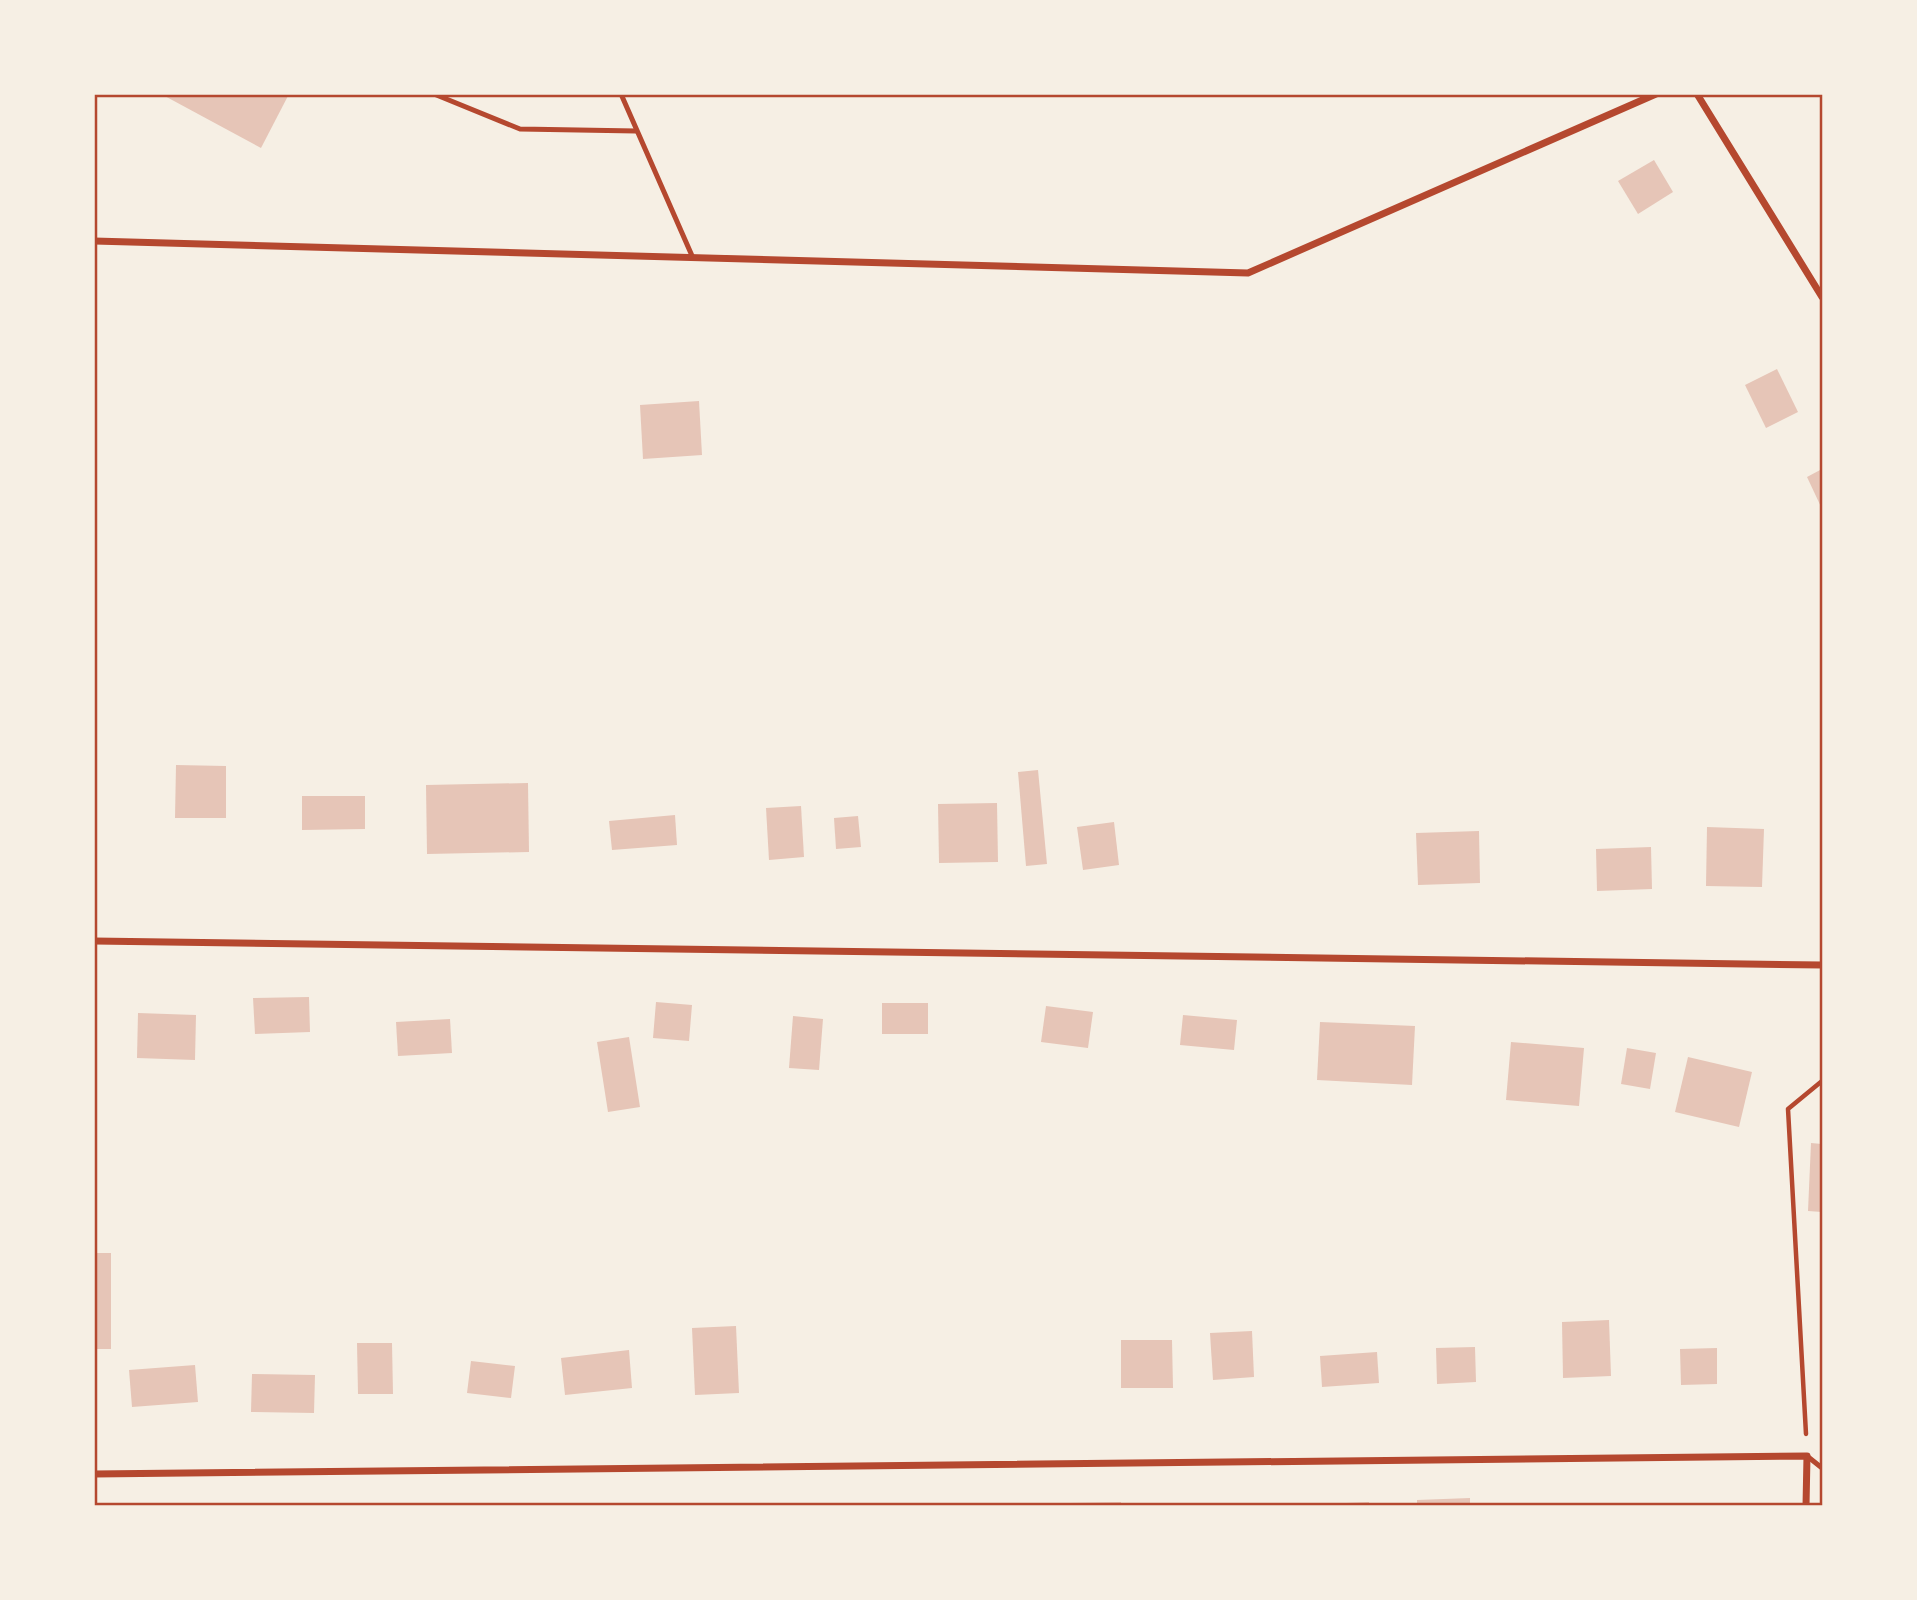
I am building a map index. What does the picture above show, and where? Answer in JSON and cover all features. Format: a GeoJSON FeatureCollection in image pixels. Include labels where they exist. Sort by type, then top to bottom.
{"type":"FeatureCollection","features":[{"type":"Feature","properties":{"kind":"street"},"geometry":{"type":"LineString","coordinates":[[94,241],[1248,273],[1656,94]]}},
{"type":"Feature","properties":{"kind":"street"},"geometry":{"type":"LineString","coordinates":[[1697,94],[1822,298]]}},
{"type":"Feature","properties":{"kind":"street"},"geometry":{"type":"LineString","coordinates":[[94,941],[1822,965]]}},
{"type":"Feature","properties":{"kind":"street"},"geometry":{"type":"LineString","coordinates":[[94,1474],[1807,1456],[1807,1506]]}},
{"type":"Feature","properties":{"kind":"lane"},"geometry":{"type":"LineString","coordinates":[[434,94],[520,129],[636,131]]}},
{"type":"Feature","properties":{"kind":"lane"},"geometry":{"type":"LineString","coordinates":[[621,94],[693,258]]}},
{"type":"Feature","properties":{"kind":"lane"},"geometry":{"type":"LineString","coordinates":[[1807,1456],[1822,1468]]}},
{"type":"Feature","properties":{"kind":"path"},"geometry":{"type":"LineString","coordinates":[[1807,1456],[1788,1109],[1822,1081]]}},
{"type":"Feature","properties":{"kind":"building"},"geometry":{"type":"Polygon","coordinates":[[[161,94],[289,94],[261,148],[161,94]]]}},
{"type":"Feature","properties":{"kind":"building"},"geometry":{"type":"Polygon","coordinates":[[[1654,160],[1673,192],[1638,214],[1618,181],[1654,160]]]}},
{"type":"Feature","properties":{"kind":"building"},"geometry":{"type":"Polygon","coordinates":[[[1777,369],[1798,412],[1766,428],[1745,385],[1777,369]]]}},
{"type":"Feature","properties":{"kind":"building"},"geometry":{"type":"Polygon","coordinates":[[[699,401],[702,455],[643,459],[640,405],[699,401]]]}},
{"type":"Feature","properties":{"kind":"building"},"geometry":{"type":"Polygon","coordinates":[[[1822,469],[1822,509],[1807,477],[1822,469]]]}},
{"type":"Feature","properties":{"kind":"building"},"geometry":{"type":"Polygon","coordinates":[[[176,765],[226,766],[226,818],[175,818],[176,765]]]}},
{"type":"Feature","properties":{"kind":"building"},"geometry":{"type":"Polygon","coordinates":[[[1038,770],[1047,864],[1026,866],[1018,772],[1038,770]]]}},
{"type":"Feature","properties":{"kind":"building"},"geometry":{"type":"Polygon","coordinates":[[[528,783],[529,852],[427,854],[426,785],[528,783]]]}},
{"type":"Feature","properties":{"kind":"building"},"geometry":{"type":"Polygon","coordinates":[[[302,796],[365,796],[365,829],[302,830],[302,796]]]}},
{"type":"Feature","properties":{"kind":"building"},"geometry":{"type":"Polygon","coordinates":[[[997,803],[998,862],[939,863],[938,804],[997,803]]]}},
{"type":"Feature","properties":{"kind":"building"},"geometry":{"type":"Polygon","coordinates":[[[801,806],[804,857],[769,860],[766,808],[801,806]]]}},
{"type":"Feature","properties":{"kind":"building"},"geometry":{"type":"Polygon","coordinates":[[[675,815],[677,845],[612,850],[609,821],[675,815]]]}},
{"type":"Feature","properties":{"kind":"building"},"geometry":{"type":"Polygon","coordinates":[[[858,816],[861,847],[836,849],[834,818],[858,816]]]}},
{"type":"Feature","properties":{"kind":"building"},"geometry":{"type":"Polygon","coordinates":[[[1114,822],[1119,865],[1083,870],[1077,827],[1114,822]]]}},
{"type":"Feature","properties":{"kind":"building"},"geometry":{"type":"Polygon","coordinates":[[[1707,827],[1764,829],[1762,887],[1706,886],[1707,827]]]}},
{"type":"Feature","properties":{"kind":"building"},"geometry":{"type":"Polygon","coordinates":[[[1479,831],[1480,883],[1418,885],[1416,833],[1479,831]]]}},
{"type":"Feature","properties":{"kind":"building"},"geometry":{"type":"Polygon","coordinates":[[[1651,847],[1652,889],[1597,891],[1596,849],[1651,847]]]}},
{"type":"Feature","properties":{"kind":"building"},"geometry":{"type":"Polygon","coordinates":[[[309,997],[310,1032],[255,1034],[253,998],[309,997]]]}},
{"type":"Feature","properties":{"kind":"building"},"geometry":{"type":"Polygon","coordinates":[[[656,1002],[692,1005],[689,1041],[653,1038],[656,1002]]]}},
{"type":"Feature","properties":{"kind":"building"},"geometry":{"type":"Polygon","coordinates":[[[882,1003],[928,1003],[928,1034],[882,1034],[882,1003]]]}},
{"type":"Feature","properties":{"kind":"building"},"geometry":{"type":"Polygon","coordinates":[[[1046,1006],[1093,1012],[1088,1048],[1041,1042],[1046,1006]]]}},
{"type":"Feature","properties":{"kind":"building"},"geometry":{"type":"Polygon","coordinates":[[[138,1013],[196,1015],[195,1060],[137,1058],[138,1013]]]}},
{"type":"Feature","properties":{"kind":"building"},"geometry":{"type":"Polygon","coordinates":[[[1183,1015],[1237,1020],[1234,1050],[1180,1045],[1183,1015]]]}},
{"type":"Feature","properties":{"kind":"building"},"geometry":{"type":"Polygon","coordinates":[[[793,1016],[823,1019],[819,1070],[789,1068],[793,1016]]]}},
{"type":"Feature","properties":{"kind":"building"},"geometry":{"type":"Polygon","coordinates":[[[450,1019],[452,1053],[398,1056],[396,1022],[450,1019]]]}},
{"type":"Feature","properties":{"kind":"building"},"geometry":{"type":"Polygon","coordinates":[[[1320,1022],[1415,1026],[1412,1085],[1317,1080],[1320,1022]]]}},
{"type":"Feature","properties":{"kind":"building"},"geometry":{"type":"Polygon","coordinates":[[[629,1037],[640,1107],[608,1112],[597,1042],[629,1037]]]}},
{"type":"Feature","properties":{"kind":"building"},"geometry":{"type":"Polygon","coordinates":[[[1511,1042],[1584,1048],[1579,1106],[1506,1100],[1511,1042]]]}},
{"type":"Feature","properties":{"kind":"building"},"geometry":{"type":"Polygon","coordinates":[[[1627,1048],[1656,1053],[1650,1089],[1621,1084],[1627,1048]]]}},
{"type":"Feature","properties":{"kind":"building"},"geometry":{"type":"Polygon","coordinates":[[[1688,1057],[1752,1072],[1739,1127],[1675,1112],[1688,1057]]]}},
{"type":"Feature","properties":{"kind":"building"},"geometry":{"type":"Polygon","coordinates":[[[1811,1143],[1822,1144],[1822,1212],[1808,1211],[1811,1143]]]}},
{"type":"Feature","properties":{"kind":"building"},"geometry":{"type":"Polygon","coordinates":[[[94,1253],[111,1253],[111,1349],[94,1349],[94,1253]]]}},
{"type":"Feature","properties":{"kind":"building"},"geometry":{"type":"Polygon","coordinates":[[[1609,1320],[1611,1376],[1563,1378],[1562,1322],[1609,1320]]]}},
{"type":"Feature","properties":{"kind":"building"},"geometry":{"type":"Polygon","coordinates":[[[736,1326],[739,1393],[695,1395],[692,1328],[736,1326]]]}},
{"type":"Feature","properties":{"kind":"building"},"geometry":{"type":"Polygon","coordinates":[[[1252,1331],[1254,1377],[1213,1380],[1210,1333],[1252,1331]]]}},
{"type":"Feature","properties":{"kind":"building"},"geometry":{"type":"Polygon","coordinates":[[[1121,1340],[1172,1340],[1173,1388],[1121,1388],[1121,1340]]]}},
{"type":"Feature","properties":{"kind":"building"},"geometry":{"type":"Polygon","coordinates":[[[357,1343],[392,1343],[393,1394],[358,1394],[357,1343]]]}},
{"type":"Feature","properties":{"kind":"building"},"geometry":{"type":"Polygon","coordinates":[[[1475,1347],[1476,1382],[1437,1384],[1436,1348],[1475,1347]]]}},
{"type":"Feature","properties":{"kind":"building"},"geometry":{"type":"Polygon","coordinates":[[[1717,1348],[1717,1384],[1681,1385],[1680,1349],[1717,1348]]]}},
{"type":"Feature","properties":{"kind":"building"},"geometry":{"type":"Polygon","coordinates":[[[629,1350],[632,1388],[565,1395],[561,1358],[629,1350]]]}},
{"type":"Feature","properties":{"kind":"building"},"geometry":{"type":"Polygon","coordinates":[[[1377,1352],[1379,1383],[1322,1387],[1320,1356],[1377,1352]]]}},
{"type":"Feature","properties":{"kind":"building"},"geometry":{"type":"Polygon","coordinates":[[[471,1361],[515,1366],[511,1398],[467,1393],[471,1361]]]}},
{"type":"Feature","properties":{"kind":"building"},"geometry":{"type":"Polygon","coordinates":[[[195,1365],[198,1402],[132,1407],[129,1370],[195,1365]]]}},
{"type":"Feature","properties":{"kind":"building"},"geometry":{"type":"Polygon","coordinates":[[[252,1374],[315,1375],[314,1413],[251,1412],[252,1374]]]}},
{"type":"Feature","properties":{"kind":"building"},"geometry":{"type":"Polygon","coordinates":[[[1470,1498],[1470,1506],[1417,1506],[1417,1500],[1470,1498]]]}},
{"type":"Feature","properties":{"kind":"building"},"geometry":{"type":"Polygon","coordinates":[[[1121,1502],[1121,1506],[1071,1506],[1070,1503],[1121,1502]]]}},
{"type":"Feature","properties":{"kind":"building"},"geometry":{"type":"Polygon","coordinates":[[[1369,1502],[1369,1506],[1346,1506],[1346,1503],[1369,1502]]]}}]}
